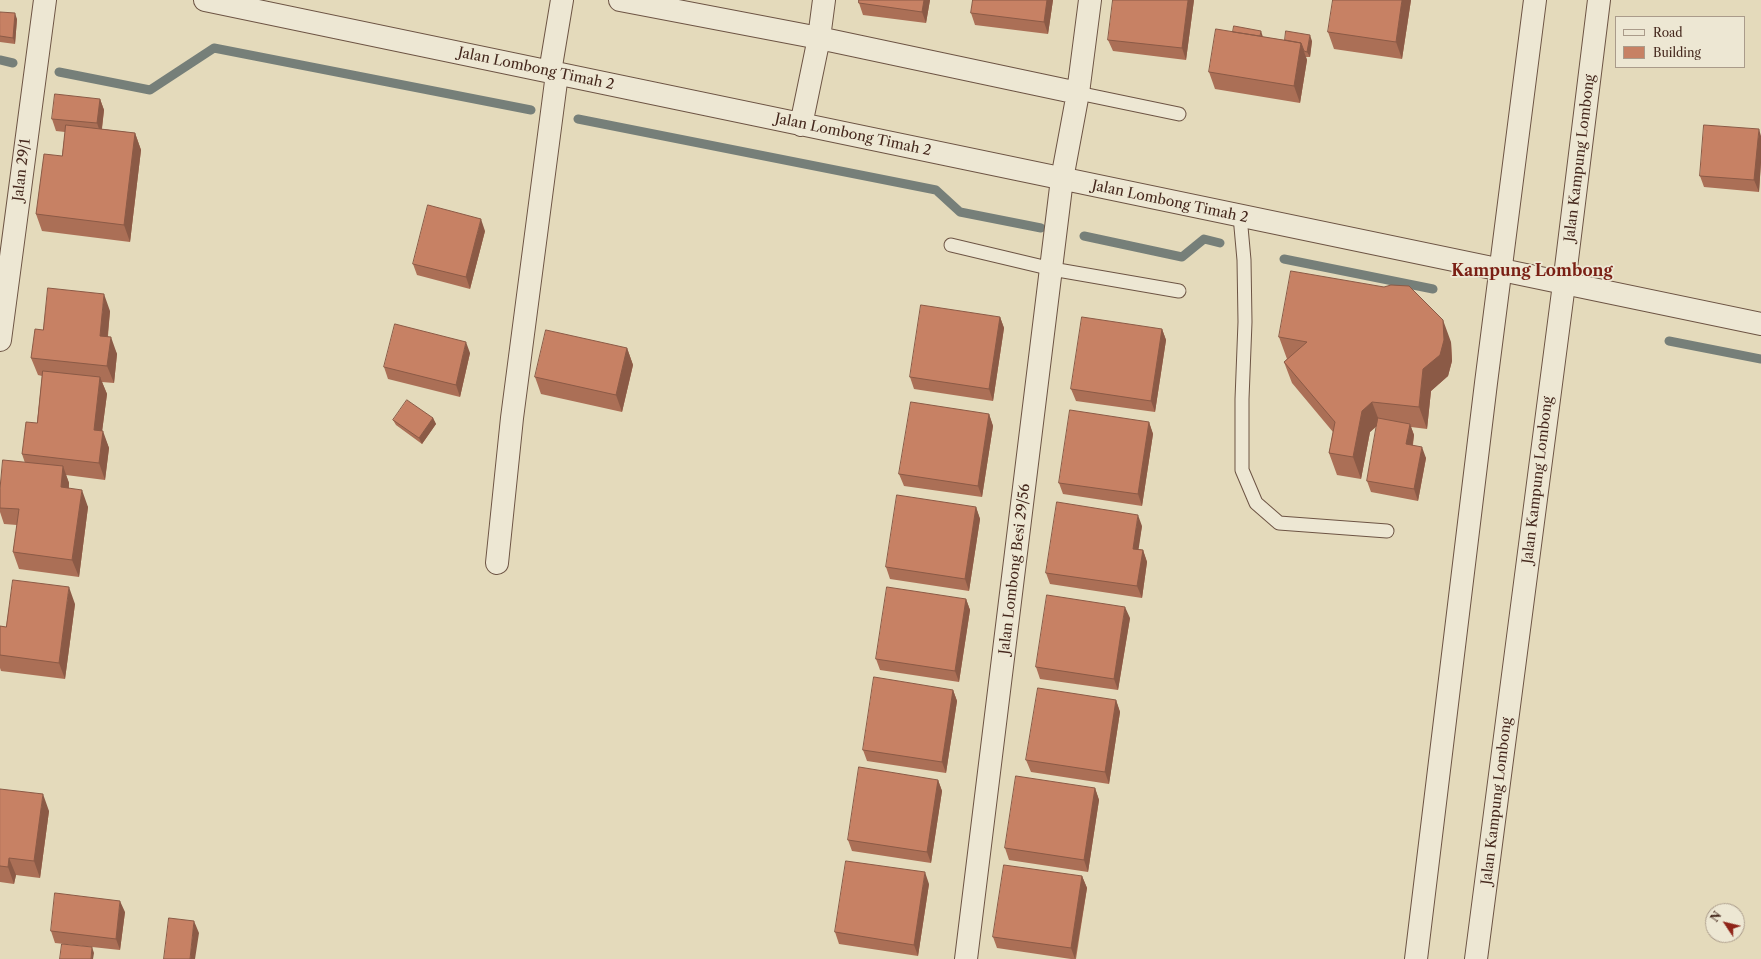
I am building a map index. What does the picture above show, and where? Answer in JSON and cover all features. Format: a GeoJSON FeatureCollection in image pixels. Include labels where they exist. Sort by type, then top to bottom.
{"type":"FeatureCollection","features":[{"type":"Feature","properties":{"kind":"street","name":"Jalan 29/1"},"geometry":{"type":"LineString","coordinates":[[0,340],[45,0]]}},
{"type":"Feature","properties":{"kind":"street","name":"Jalan Lombong Timah 2"},"geometry":{"type":"LineString","coordinates":[[205,0],[1761,324]]}},
{"type":"Feature","properties":{"kind":"street"},"geometry":{"type":"LineString","coordinates":[[497,562],[512,418],[562,0]]}},
{"type":"Feature","properties":{"kind":"street"},"geometry":{"type":"LineString","coordinates":[[620,0],[819,38],[1078,93]]}},
{"type":"Feature","properties":{"kind":"street"},"geometry":{"type":"LineString","coordinates":[[802,125],[819,38],[824,0]]}},
{"type":"Feature","properties":{"kind":"street","name":"Jalan Lombong Besi 29/56"},"geometry":{"type":"LineString","coordinates":[[966,959],[1062,179],[1078,93],[1090,0]]}},
{"type":"Feature","properties":{"kind":"street"},"geometry":{"type":"LineString","coordinates":[[1416,959],[1535,0]]}},
{"type":"Feature","properties":{"kind":"street","name":"Jalan Kampung Lombong"},"geometry":{"type":"LineString","coordinates":[[1476,959],[1564,284],[1599,0]]}},
{"type":"Feature","properties":{"kind":"lane"},"geometry":{"type":"LineString","coordinates":[[1078,93],[1179,114]]}},
{"type":"Feature","properties":{"kind":"lane"},"geometry":{"type":"LineString","coordinates":[[1240,216],[1244,260],[1245,322],[1242,399],[1242,470],[1256,503],[1279,523],[1387,531]]}},
{"type":"Feature","properties":{"kind":"lane"},"geometry":{"type":"LineString","coordinates":[[951,245],[1052,269],[1179,290]]}},
{"type":"Feature","properties":{"kind":"building"},"geometry":{"type":"Polygon","coordinates":[[[859,0],[924,0],[922,12],[859,3],[859,0]]]}},
{"type":"Feature","properties":{"kind":"building"},"geometry":{"type":"Polygon","coordinates":[[[973,0],[1047,0],[1044,22],[971,13],[973,0]]]}},
{"type":"Feature","properties":{"kind":"building"},"geometry":{"type":"Polygon","coordinates":[[[1113,0],[1188,0],[1182,48],[1108,40],[1113,0]]]}},
{"type":"Feature","properties":{"kind":"building"},"geometry":{"type":"Polygon","coordinates":[[[1333,0],[1402,0],[1396,42],[1328,32],[1333,0]]]}},
{"type":"Feature","properties":{"kind":"building"},"geometry":{"type":"Polygon","coordinates":[[[0,12],[15,13],[13,38],[0,36],[0,12]]]}},
{"type":"Feature","properties":{"kind":"building"},"geometry":{"type":"Polygon","coordinates":[[[1234,26],[1261,31],[1260,36],[1233,32],[1234,26]]]}},
{"type":"Feature","properties":{"kind":"building"},"geometry":{"type":"Polygon","coordinates":[[[1216,29],[1301,43],[1294,86],[1209,72],[1216,29]]]}},
{"type":"Feature","properties":{"kind":"building"},"geometry":{"type":"Polygon","coordinates":[[[1286,31],[1310,35],[1307,52],[1304,51],[1301,43],[1285,40],[1286,31]]]}},
{"type":"Feature","properties":{"kind":"building"},"geometry":{"type":"Polygon","coordinates":[[[55,94],[100,99],[97,123],[52,119],[55,94]]]}},
{"type":"Feature","properties":{"kind":"building"},"geometry":{"type":"Polygon","coordinates":[[[66,125],[135,133],[124,225],[36,214],[44,154],[62,156],[66,125]]]}},
{"type":"Feature","properties":{"kind":"building"},"geometry":{"type":"Polygon","coordinates":[[[1704,125],[1759,129],[1754,180],[1700,176],[1704,125]]]}},
{"type":"Feature","properties":{"kind":"building"},"geometry":{"type":"Polygon","coordinates":[[[428,205],[481,219],[466,277],[413,264],[428,205]]]}},
{"type":"Feature","properties":{"kind":"building"},"geometry":{"type":"Polygon","coordinates":[[[1291,271],[1384,287],[1391,285],[1409,286],[1443,320],[1444,340],[1440,355],[1423,369],[1419,407],[1372,402],[1362,411],[1353,457],[1329,453],[1335,422],[1284,362],[1307,342],[1279,337],[1291,271]]]}},
{"type":"Feature","properties":{"kind":"building"},"geometry":{"type":"Polygon","coordinates":[[[48,288],[104,294],[100,336],[111,337],[107,366],[31,358],[35,329],[43,330],[48,288]]]}},
{"type":"Feature","properties":{"kind":"building"},"geometry":{"type":"Polygon","coordinates":[[[921,305],[1000,317],[989,389],[910,377],[921,305]]]}},
{"type":"Feature","properties":{"kind":"building"},"geometry":{"type":"Polygon","coordinates":[[[1082,317],[1162,329],[1151,401],[1071,389],[1082,317]]]}},
{"type":"Feature","properties":{"kind":"building"},"geometry":{"type":"Polygon","coordinates":[[[395,324],[466,342],[456,385],[384,367],[395,324]]]}},
{"type":"Feature","properties":{"kind":"building"},"geometry":{"type":"Polygon","coordinates":[[[546,330],[627,348],[616,395],[535,377],[546,330]]]}},
{"type":"Feature","properties":{"kind":"building"},"geometry":{"type":"Polygon","coordinates":[[[43,371],[100,377],[94,430],[103,431],[99,463],[22,454],[26,422],[37,423],[43,371]]]}},
{"type":"Feature","properties":{"kind":"building"},"geometry":{"type":"Polygon","coordinates":[[[407,400],[433,418],[419,438],[393,420],[407,400]]]}},
{"type":"Feature","properties":{"kind":"building"},"geometry":{"type":"Polygon","coordinates":[[[911,402],[989,414],[978,486],[899,474],[911,402]]]}},
{"type":"Feature","properties":{"kind":"building"},"geometry":{"type":"Polygon","coordinates":[[[1070,410],[1149,422],[1138,494],[1059,483],[1070,410]]]}},
{"type":"Feature","properties":{"kind":"building"},"geometry":{"type":"Polygon","coordinates":[[[1378,418],[1410,424],[1406,444],[1422,447],[1414,489],[1367,481],[1378,418]]]}},
{"type":"Feature","properties":{"kind":"building"},"geometry":{"type":"Polygon","coordinates":[[[3,460],[63,466],[61,487],[82,490],[72,560],[13,552],[19,509],[0,508],[3,460]]]}},
{"type":"Feature","properties":{"kind":"building"},"geometry":{"type":"Polygon","coordinates":[[[897,495],[976,507],[965,579],[886,567],[897,495]]]}},
{"type":"Feature","properties":{"kind":"building"},"geometry":{"type":"Polygon","coordinates":[[[1057,502],[1138,515],[1133,549],[1143,550],[1137,586],[1046,573],[1057,502]]]}},
{"type":"Feature","properties":{"kind":"building"},"geometry":{"type":"Polygon","coordinates":[[[13,580],[69,587],[59,663],[0,655],[0,626],[6,627],[13,580]]]}},
{"type":"Feature","properties":{"kind":"building"},"geometry":{"type":"Polygon","coordinates":[[[887,587],[966,599],[955,671],[876,659],[887,587]]]}},
{"type":"Feature","properties":{"kind":"building"},"geometry":{"type":"Polygon","coordinates":[[[1047,595],[1125,607],[1114,679],[1036,667],[1047,595]]]}},
{"type":"Feature","properties":{"kind":"building"},"geometry":{"type":"Polygon","coordinates":[[[874,677],[953,690],[942,762],[863,750],[874,677]]]}},
{"type":"Feature","properties":{"kind":"building"},"geometry":{"type":"Polygon","coordinates":[[[1038,688],[1116,700],[1105,772],[1026,760],[1038,688]]]}},
{"type":"Feature","properties":{"kind":"building"},"geometry":{"type":"Polygon","coordinates":[[[859,767],[938,780],[927,852],[848,840],[859,767]]]}},
{"type":"Feature","properties":{"kind":"building"},"geometry":{"type":"Polygon","coordinates":[[[1016,776],[1095,788],[1084,860],[1005,848],[1016,776]]]}},
{"type":"Feature","properties":{"kind":"building"},"geometry":{"type":"Polygon","coordinates":[[[0,789],[43,794],[34,861],[9,858],[8,867],[0,866],[0,789]]]}},
{"type":"Feature","properties":{"kind":"building"},"geometry":{"type":"Polygon","coordinates":[[[846,861],[925,872],[914,945],[835,932],[846,861]]]}},
{"type":"Feature","properties":{"kind":"building"},"geometry":{"type":"Polygon","coordinates":[[[1004,865],[1082,876],[1071,948],[993,937],[1004,865]]]}},
{"type":"Feature","properties":{"kind":"building"},"geometry":{"type":"Polygon","coordinates":[[[55,893],[120,901],[116,939],[51,931],[55,893]]]}},
{"type":"Feature","properties":{"kind":"building"},"geometry":{"type":"Polygon","coordinates":[[[169,918],[194,921],[190,959],[164,959],[169,918]]]}},
{"type":"Feature","properties":{"kind":"building"},"geometry":{"type":"Polygon","coordinates":[[[62,944],[92,947],[91,959],[60,959],[62,944]]]}},
{"type":"Feature","properties":{"kind":"waterway"},"geometry":{"type":"LineString","coordinates":[[59,72],[150,90],[214,48],[531,110]]}},
{"type":"Feature","properties":{"kind":"waterway"},"geometry":{"type":"LineString","coordinates":[[0,60],[13,63]]}},
{"type":"Feature","properties":{"kind":"waterway"},"geometry":{"type":"LineString","coordinates":[[578,119],[936,190],[960,212],[1041,228]]}},
{"type":"Feature","properties":{"kind":"waterway"},"geometry":{"type":"LineString","coordinates":[[1084,236],[1182,257],[1204,239],[1220,243]]}},
{"type":"Feature","properties":{"kind":"waterway"},"geometry":{"type":"LineString","coordinates":[[1284,259],[1433,289]]}},
{"type":"Feature","properties":{"kind":"waterway"},"geometry":{"type":"LineString","coordinates":[[1669,341],[1761,359]]}},
{"type":"Feature","properties":{"kind":"district","name":"Kampung Lombong"},"geometry":{"type":"Point","coordinates":[1532,271]}}]}
